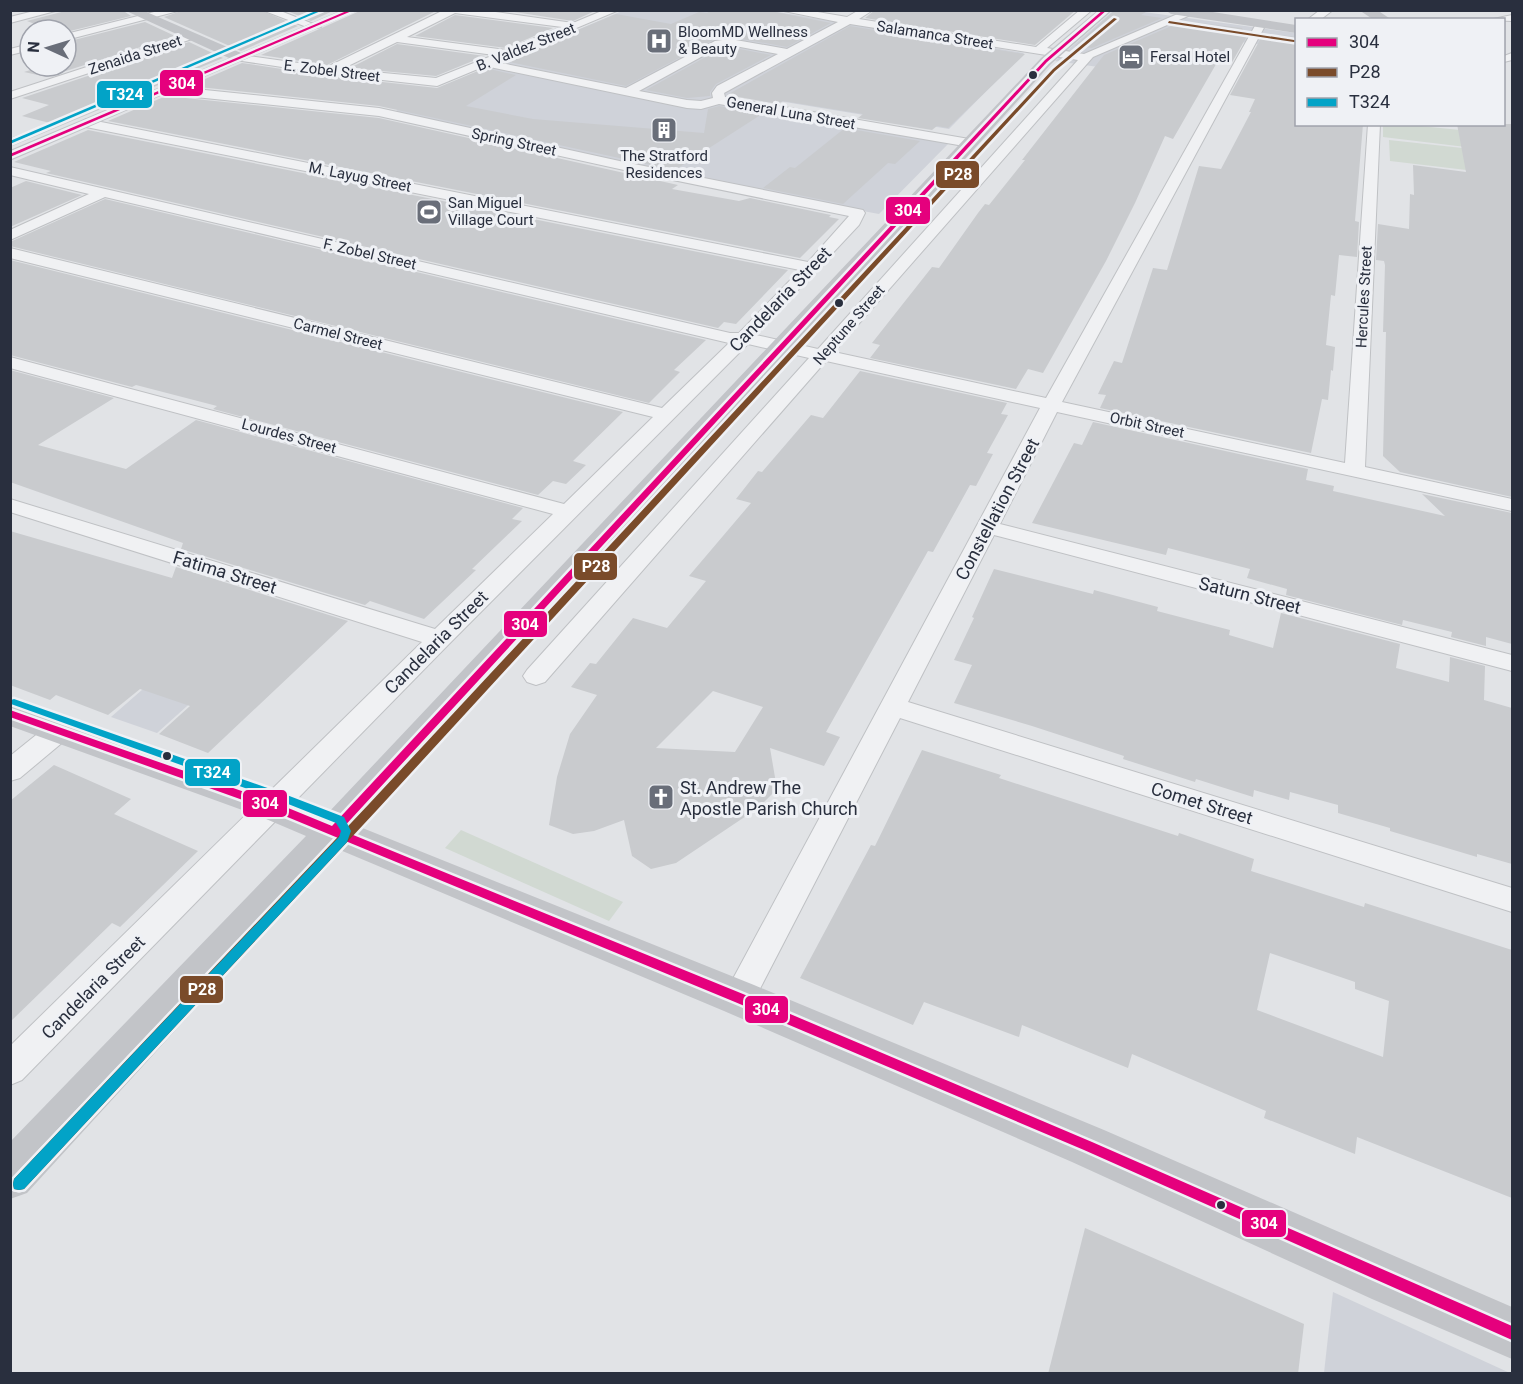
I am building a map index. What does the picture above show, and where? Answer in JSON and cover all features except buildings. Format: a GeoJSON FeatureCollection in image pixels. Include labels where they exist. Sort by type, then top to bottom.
{"type":"FeatureCollection","features":[{"type":"Feature","properties":{"kind":"main road","name":"E. Zobel Street"},"geometry":{"type":"LineString","coordinates":[[130,10],[242,58]]}},
{"type":"Feature","properties":{"kind":"main road"},"geometry":{"type":"LineString","coordinates":[[10,156],[354,10]]}},
{"type":"Feature","properties":{"kind":"main road"},"geometry":{"type":"LineString","coordinates":[[10,1176],[334,831],[972,141],[1045,52],[1107,10]]}},
{"type":"Feature","properties":{"kind":"main road"},"geometry":{"type":"LineString","coordinates":[[1171,10],[1295,29]]}},
{"type":"Feature","properties":{"kind":"main road"},"geometry":{"type":"LineString","coordinates":[[1365,10],[1382,18]]}},
{"type":"Feature","properties":{"kind":"main road"},"geometry":{"type":"LineString","coordinates":[[10,713],[272,806],[739,998],[1088,1146],[1512,1333]]}},
{"type":"Feature","properties":{"kind":"street"},"geometry":{"type":"LineString","coordinates":[[10,20],[54,10]]}},
{"type":"Feature","properties":{"kind":"street"},"geometry":{"type":"LineString","coordinates":[[78,34],[177,10]]}},
{"type":"Feature","properties":{"kind":"street"},"geometry":{"type":"LineString","coordinates":[[328,71],[454,10],[576,26]]}},
{"type":"Feature","properties":{"kind":"street"},"geometry":{"type":"LineString","coordinates":[[519,19],[535,10]]}},
{"type":"Feature","properties":{"kind":"street","name":"B. Valdez Street"},"geometry":{"type":"LineString","coordinates":[[437,82],[614,10]]}},
{"type":"Feature","properties":{"kind":"street","name":"General Luna Street"},"geometry":{"type":"LineString","coordinates":[[841,119],[734,96],[740,89],[818,48],[868,10]]}},
{"type":"Feature","properties":{"kind":"street","name":"General Luna Street"},"geometry":{"type":"LineString","coordinates":[[883,10],[804,45],[721,89],[718,93],[719,100],[972,141]]}},
{"type":"Feature","properties":{"kind":"street"},"geometry":{"type":"LineString","coordinates":[[1045,52],[1087,10]]}},
{"type":"Feature","properties":{"kind":"street"},"geometry":{"type":"LineString","coordinates":[[1505,10],[1512,16]]}},
{"type":"Feature","properties":{"kind":"street"},"geometry":{"type":"LineString","coordinates":[[268,11],[316,27]]}},
{"type":"Feature","properties":{"kind":"street","name":"Salamanca Street"},"geometry":{"type":"LineString","coordinates":[[787,11],[1087,58]]}},
{"type":"Feature","properties":{"kind":"street","name":"Neptune Street"},"geometry":{"type":"LineString","coordinates":[[536,676],[1089,55],[1193,12]]}},
{"type":"Feature","properties":{"kind":"street","name":"Constellation Street"},"geometry":{"type":"LineString","coordinates":[[739,998],[1051,405],[1261,24]]}},
{"type":"Feature","properties":{"kind":"street","name":"Zenaida Street"},"geometry":{"type":"LineString","coordinates":[[10,96],[191,36]]}},
{"type":"Feature","properties":{"kind":"street"},"geometry":{"type":"LineString","coordinates":[[394,38],[510,54]]}},
{"type":"Feature","properties":{"kind":"street"},"geometry":{"type":"LineString","coordinates":[[627,92],[719,43],[730,42],[790,53]]}},
{"type":"Feature","properties":{"kind":"street"},"geometry":{"type":"LineString","coordinates":[[804,45],[818,48]]}},
{"type":"Feature","properties":{"kind":"street","name":"E. Zobel Street"},"geometry":{"type":"LineString","coordinates":[[242,58],[328,71],[437,82]]}},
{"type":"Feature","properties":{"kind":"street"},"geometry":{"type":"LineString","coordinates":[[485,63],[687,104],[701,105],[719,100]]}},
{"type":"Feature","properties":{"kind":"street","name":"Spring Street"},"geometry":{"type":"LineString","coordinates":[[166,90],[379,112],[624,166],[858,213]]}},
{"type":"Feature","properties":{"kind":"street","name":"M. Layug Street"},"geometry":{"type":"LineString","coordinates":[[87,123],[810,267]]}},
{"type":"Feature","properties":{"kind":"street","name":"Hercules Street"},"geometry":{"type":"LineString","coordinates":[[1355,470],[1374,126]]}},
{"type":"Feature","properties":{"kind":"street","name":"F. Zobel Street"},"geometry":{"type":"LineString","coordinates":[[10,171],[778,349]]}},
{"type":"Feature","properties":{"kind":"street"},"geometry":{"type":"LineString","coordinates":[[10,236],[102,193]]}},
{"type":"Feature","properties":{"kind":"street","name":"Candelaria Street"},"geometry":{"type":"LineString","coordinates":[[10,1069],[665,414],[854,222],[858,213]]}},
{"type":"Feature","properties":{"kind":"street","name":"Carmel Street"},"geometry":{"type":"LineString","coordinates":[[10,253],[665,414]]}},
{"type":"Feature","properties":{"kind":"street","name":"Orbit Street"},"geometry":{"type":"LineString","coordinates":[[778,349],[823,356],[1512,505]]}},
{"type":"Feature","properties":{"kind":"street","name":"Lourdes Street"},"geometry":{"type":"LineString","coordinates":[[10,362],[567,511]]}},
{"type":"Feature","properties":{"kind":"street","name":"Fatima Street"},"geometry":{"type":"LineString","coordinates":[[10,505],[439,639]]}},
{"type":"Feature","properties":{"kind":"street","name":"Saturn Street"},"geometry":{"type":"LineString","coordinates":[[987,527],[1512,663]]}},
{"type":"Feature","properties":{"kind":"street","name":"Comet Street"},"geometry":{"type":"LineString","coordinates":[[892,706],[1512,900]]}},
{"type":"Feature","properties":{"kind":"street"},"geometry":{"type":"LineString","coordinates":[[10,771],[60,730]]}},
{"type":"Feature","properties":{"kind":"shaded area"},"geometry":{"type":"Polygon","coordinates":[[[622,11],[771,11],[1024,53],[949,129],[736,94],[720,104],[950,142],[879,214],[627,167],[394,112],[429,93],[622,11]]]}},
{"type":"Feature","properties":{"kind":"shaded area"},"geometry":{"type":"Polygon","coordinates":[[[1113,11],[1137,11],[1295,33],[1295,49],[1193,36],[1150,74],[1055,61],[1113,11]]]}},
{"type":"Feature","properties":{"kind":"shaded area"},"geometry":{"type":"Polygon","coordinates":[[[1383,126],[1420,126],[1470,131],[1474,148],[1383,137],[1383,126]]]}},
{"type":"Feature","properties":{"kind":"shaded area"},"geometry":{"type":"Polygon","coordinates":[[[1487,133],[1512,135],[1512,164],[1495,162],[1475,171],[1390,161],[1389,140],[1490,151],[1487,133]]]}},
{"type":"Feature","properties":{"kind":"shaded area"},"geometry":{"type":"Polygon","coordinates":[[[182,655],[226,671],[157,733],[111,717],[182,655]]]}},
{"type":"Feature","properties":{"kind":"shaded area"},"geometry":{"type":"Polygon","coordinates":[[[461,830],[623,902],[609,921],[445,848],[461,830]]]}},
{"type":"Feature","properties":{"kind":"shaded area"},"geometry":{"type":"Polygon","coordinates":[[[1333,1292],[1510,1373],[1324,1373],[1333,1292]]]}},
{"type":"Feature","properties":{"kind":"transit line","name":"T324"},"geometry":{"type":"LineString","coordinates":[[10,143],[322,10]]}},
{"type":"Feature","properties":{"kind":"transit line","name":"304"},"geometry":{"type":"LineString","coordinates":[[10,156],[353,10]]}},
{"type":"Feature","properties":{"kind":"transit line","name":"304"},"geometry":{"type":"LineString","coordinates":[[334,831],[1046,61],[1106,10]]}},
{"type":"Feature","properties":{"kind":"transit line","name":"P28"},"geometry":{"type":"LineString","coordinates":[[19,1184],[373,807],[1054,70],[1115,19]]}},
{"type":"Feature","properties":{"kind":"transit line","name":"P28"},"geometry":{"type":"LineString","coordinates":[[1169,22],[1294,41]]}},
{"type":"Feature","properties":{"kind":"transit line","name":"T324"},"geometry":{"type":"LineString","coordinates":[[14,702],[276,795],[340,820],[346,831],[343,839],[19,1184]]}},
{"type":"Feature","properties":{"kind":"transit line","name":"304"},"geometry":{"type":"LineString","coordinates":[[10,713],[272,806],[739,998],[1088,1146],[1512,1333]]}},
{"type":"Feature","properties":{"kind":"place","name":"BloomMD Wellness & Beauty"},"geometry":{"type":"Point","coordinates":[659,41]}},
{"type":"Feature","properties":{"kind":"place","name":"Fersal Hotel"},"geometry":{"type":"Point","coordinates":[1131,57]}},
{"type":"Feature","properties":{"kind":"place","name":"The Stratford Residences"},"geometry":{"type":"Point","coordinates":[664,130]}},
{"type":"Feature","properties":{"kind":"place","name":"San Miguel Village Court"},"geometry":{"type":"Point","coordinates":[429,212]}},
{"type":"Feature","properties":{"kind":"place","name":"St. Andrew The Apostle Parish Church"},"geometry":{"type":"Point","coordinates":[661,797]}}]}
